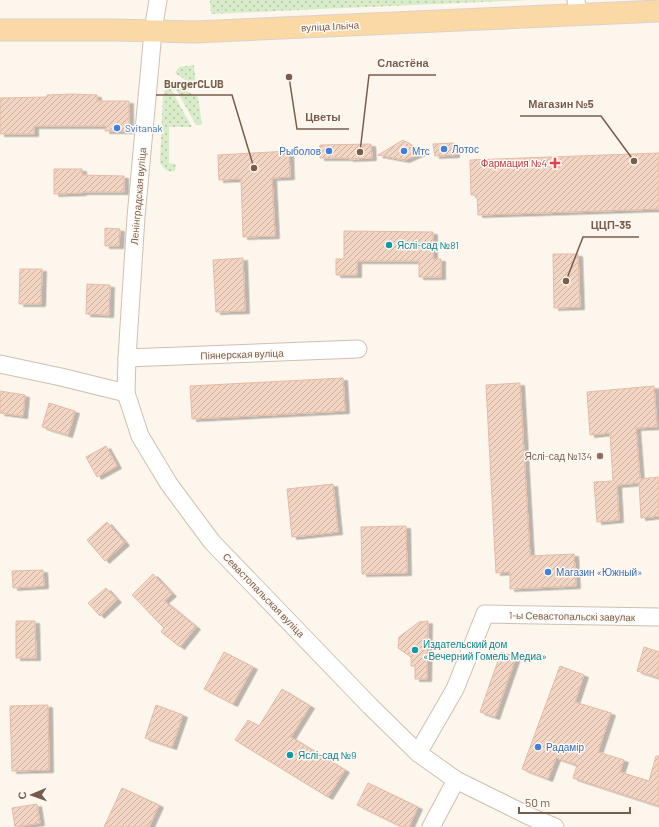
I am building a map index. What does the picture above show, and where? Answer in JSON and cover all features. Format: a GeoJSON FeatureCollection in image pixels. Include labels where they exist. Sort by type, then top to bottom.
{"type":"FeatureCollection","features":[{"type":"Feature","properties":{"kind":"main road","name":"вуліца Ільіча"},"geometry":{"type":"LineString","coordinates":[[0,30],[195,32],[577,7],[659,11]]}},
{"type":"Feature","properties":{"kind":"street","name":"Ленінградская вуліца"},"geometry":{"type":"LineString","coordinates":[[126,393],[136,217],[153,31],[158,0]]}},
{"type":"Feature","properties":{"kind":"street","name":"Піянерская вуліца"},"geometry":{"type":"LineString","coordinates":[[127,358],[358,349]]}},
{"type":"Feature","properties":{"kind":"street"},"geometry":{"type":"LineString","coordinates":[[0,364],[62,377],[126,393]]}},
{"type":"Feature","properties":{"kind":"street","name":"Севастопальская вуліца"},"geometry":{"type":"LineString","coordinates":[[126,393],[140,436],[169,484],[212,542],[365,700],[418,753],[456,780],[531,817],[555,827]]}},
{"type":"Feature","properties":{"kind":"street","name":"1-ы Севастопальскі завулак"},"geometry":{"type":"LineString","coordinates":[[418,753],[455,689],[485,614],[659,617]]}},
{"type":"Feature","properties":{"kind":"street"},"geometry":{"type":"LineString","coordinates":[[431,827],[456,780]]}},
{"type":"Feature","properties":{"kind":"green space"},"geometry":{"type":"Polygon","coordinates":[[[210,0],[528,0],[211,14],[210,0]]]}},
{"type":"Feature","properties":{"kind":"green space"},"geometry":{"type":"Polygon","coordinates":[[[194,65],[196,85],[193,85],[175,73],[179,67],[194,65]]]}},
{"type":"Feature","properties":{"kind":"green space"},"geometry":{"type":"Polygon","coordinates":[[[167,82],[192,127],[169,127],[169,163],[176,164],[175,171],[166,170],[160,163],[163,96],[167,82]]]}},
{"type":"Feature","properties":{"kind":"green space"},"geometry":{"type":"Polygon","coordinates":[[[173,84],[198,97],[202,125],[196,125],[173,84]]]}},
{"type":"Feature","properties":{"kind":"building"},"geometry":{"type":"Polygon","coordinates":[[[47,95],[97,95],[97,101],[129,101],[129,131],[105,131],[106,126],[34,126],[34,134],[0,134],[0,98],[47,97],[47,95]]]}},
{"type":"Feature","properties":{"kind":"building","name":"Мтс"},"geometry":{"type":"Polygon","coordinates":[[[403,140],[423,152],[405,160],[378,155],[403,140]]]}},
{"type":"Feature","properties":{"kind":"building","name":"Лотос"},"geometry":{"type":"Polygon","coordinates":[[[454,143],[455,155],[435,156],[433,144],[454,143]]]}},
{"type":"Feature","properties":{"kind":"building"},"geometry":{"type":"Polygon","coordinates":[[[371,144],[372,158],[320,158],[320,145],[371,144]]]}},
{"type":"Feature","properties":{"kind":"building"},"geometry":{"type":"Polygon","coordinates":[[[289,151],[290,177],[272,178],[275,236],[243,237],[241,179],[219,180],[218,155],[289,151]]]}},
{"type":"Feature","properties":{"kind":"building"},"geometry":{"type":"Polygon","coordinates":[[[659,153],[659,209],[478,215],[477,195],[471,195],[470,160],[659,153]]]}},
{"type":"Feature","properties":{"kind":"building"},"geometry":{"type":"Polygon","coordinates":[[[54,169],[82,169],[82,175],[124,176],[124,192],[54,194],[54,169]]]}},
{"type":"Feature","properties":{"kind":"building"},"geometry":{"type":"Polygon","coordinates":[[[105,228],[120,229],[119,246],[105,246],[105,228]]]}},
{"type":"Feature","properties":{"kind":"building","name":"Яслі-сад №81"},"geometry":{"type":"Polygon","coordinates":[[[344,231],[433,232],[433,259],[441,259],[441,277],[419,277],[419,261],[357,261],[357,275],[336,275],[336,259],[344,259],[344,231]]]}},
{"type":"Feature","properties":{"kind":"building"},"geometry":{"type":"Polygon","coordinates":[[[553,254],[578,254],[580,307],[554,308],[553,254]]]}},
{"type":"Feature","properties":{"kind":"building"},"geometry":{"type":"Polygon","coordinates":[[[243,258],[245,311],[216,312],[213,260],[243,258]]]}},
{"type":"Feature","properties":{"kind":"building"},"geometry":{"type":"Polygon","coordinates":[[[20,269],[42,269],[41,304],[19,304],[20,269]]]}},
{"type":"Feature","properties":{"kind":"building"},"geometry":{"type":"Polygon","coordinates":[[[87,284],[110,285],[109,315],[86,314],[87,284]]]}},
{"type":"Feature","properties":{"kind":"building"},"geometry":{"type":"Polygon","coordinates":[[[343,378],[345,411],[192,419],[190,386],[343,378]]]}},
{"type":"Feature","properties":{"kind":"building"},"geometry":{"type":"Polygon","coordinates":[[[520,383],[530,556],[574,554],[576,586],[510,589],[510,572],[496,573],[486,385],[520,383]]]}},
{"type":"Feature","properties":{"kind":"building"},"geometry":{"type":"Polygon","coordinates":[[[654,386],[657,427],[636,428],[640,479],[659,477],[659,516],[641,518],[639,483],[617,485],[619,520],[597,522],[594,482],[613,481],[610,433],[590,435],[587,392],[654,386]]]}},
{"type":"Feature","properties":{"kind":"building"},"geometry":{"type":"Polygon","coordinates":[[[0,391],[25,395],[23,416],[0,413],[0,391]]]}},
{"type":"Feature","properties":{"kind":"building"},"geometry":{"type":"Polygon","coordinates":[[[49,403],[75,411],[68,435],[42,427],[49,403]]]}},
{"type":"Feature","properties":{"kind":"building"},"geometry":{"type":"Polygon","coordinates":[[[106,446],[117,466],[97,477],[86,457],[106,446]]]}},
{"type":"Feature","properties":{"kind":"building"},"geometry":{"type":"Polygon","coordinates":[[[333,484],[338,532],[292,537],[287,489],[333,484]]]}},
{"type":"Feature","properties":{"kind":"building"},"geometry":{"type":"Polygon","coordinates":[[[107,522],[125,543],[105,561],[87,540],[107,522]]]}},
{"type":"Feature","properties":{"kind":"building"},"geometry":{"type":"Polygon","coordinates":[[[406,526],[407,573],[362,574],[361,527],[406,526]]]}},
{"type":"Feature","properties":{"kind":"building"},"geometry":{"type":"Polygon","coordinates":[[[43,570],[44,586],[13,588],[12,571],[43,570]]]}},
{"type":"Feature","properties":{"kind":"building"},"geometry":{"type":"Polygon","coordinates":[[[153,574],[172,594],[164,601],[196,627],[180,647],[161,632],[164,628],[132,595],[153,574]]]}},
{"type":"Feature","properties":{"kind":"building"},"geometry":{"type":"Polygon","coordinates":[[[106,588],[117,600],[100,616],[88,603],[106,588]]]}},
{"type":"Feature","properties":{"kind":"building"},"geometry":{"type":"Polygon","coordinates":[[[16,621],[35,621],[36,658],[16,658],[16,621]]]}},
{"type":"Feature","properties":{"kind":"building","name":"Издательский дом «Вечерний Гомель Медиа»"},"geometry":{"type":"Polygon","coordinates":[[[428,621],[427,679],[415,679],[415,666],[411,666],[411,657],[398,648],[399,637],[419,622],[428,621]]]}},
{"type":"Feature","properties":{"kind":"building"},"geometry":{"type":"Polygon","coordinates":[[[644,647],[659,652],[659,678],[637,671],[644,647]]]}},
{"type":"Feature","properties":{"kind":"building"},"geometry":{"type":"Polygon","coordinates":[[[224,652],[253,667],[233,704],[204,689],[224,652]]]}},
{"type":"Feature","properties":{"kind":"building"},"geometry":{"type":"Polygon","coordinates":[[[501,652],[516,657],[495,717],[480,712],[501,652]]]}},
{"type":"Feature","properties":{"kind":"building"},"geometry":{"type":"Polygon","coordinates":[[[560,666],[584,675],[575,702],[611,713],[598,752],[624,760],[620,772],[649,781],[656,756],[659,756],[659,806],[573,778],[577,765],[556,758],[548,779],[522,769],[560,666]]]}},
{"type":"Feature","properties":{"kind":"building","name":"Яслі-сад №9"},"geometry":{"type":"Polygon","coordinates":[[[282,689],[310,706],[291,737],[345,770],[328,797],[235,740],[248,720],[259,726],[282,689]]]}},
{"type":"Feature","properties":{"kind":"building"},"geometry":{"type":"Polygon","coordinates":[[[48,705],[49,770],[12,771],[10,706],[48,705]]]}},
{"type":"Feature","properties":{"kind":"building"},"geometry":{"type":"Polygon","coordinates":[[[156,705],[183,715],[172,747],[145,738],[156,705]]]}},
{"type":"Feature","properties":{"kind":"building"},"geometry":{"type":"Polygon","coordinates":[[[368,783],[418,807],[409,827],[402,827],[357,805],[368,783]]]}},
{"type":"Feature","properties":{"kind":"building"},"geometry":{"type":"Polygon","coordinates":[[[122,788],[159,805],[149,827],[104,827],[122,788]]]}},
{"type":"Feature","properties":{"kind":"building"},"geometry":{"type":"Polygon","coordinates":[[[37,804],[40,823],[15,827],[12,808],[37,804]]]}},
{"type":"Feature","properties":{"kind":"place","name":"Цветы"},"geometry":{"type":"Point","coordinates":[289,77]}},
{"type":"Feature","properties":{"kind":"place","name":"Svitanak"},"geometry":{"type":"Point","coordinates":[117,128]}},
{"type":"Feature","properties":{"kind":"place","name":"Лотос"},"geometry":{"type":"Point","coordinates":[444,149]}},
{"type":"Feature","properties":{"kind":"place","name":"Рыболов"},"geometry":{"type":"Point","coordinates":[329,151]}},
{"type":"Feature","properties":{"kind":"place","name":"Мтс"},"geometry":{"type":"Point","coordinates":[404,151]}},
{"type":"Feature","properties":{"kind":"place","name":"Сластёна"},"geometry":{"type":"Point","coordinates":[360,152]}},
{"type":"Feature","properties":{"kind":"place","name":"Магазин №5"},"geometry":{"type":"Point","coordinates":[634,161]}},
{"type":"Feature","properties":{"kind":"place","name":"Фармация №4"},"geometry":{"type":"Point","coordinates":[555,163]}},
{"type":"Feature","properties":{"kind":"place","name":"BurgerCLUB"},"geometry":{"type":"Point","coordinates":[254,168]}},
{"type":"Feature","properties":{"kind":"place","name":"Яслі-сад №81"},"geometry":{"type":"Point","coordinates":[389,245]}},
{"type":"Feature","properties":{"kind":"place","name":"ЦЦП-35"},"geometry":{"type":"Point","coordinates":[566,281]}},
{"type":"Feature","properties":{"kind":"place","name":"Яслі-сад №134"},"geometry":{"type":"Point","coordinates":[600,456]}},
{"type":"Feature","properties":{"kind":"place","name":"Магазин «Южный»"},"geometry":{"type":"Point","coordinates":[548,572]}},
{"type":"Feature","properties":{"kind":"place","name":"Издательский дом «Вечерний Гомель Медиа»"},"geometry":{"type":"Point","coordinates":[415,650]}},
{"type":"Feature","properties":{"kind":"place","name":"Радамір"},"geometry":{"type":"Point","coordinates":[538,747]}},
{"type":"Feature","properties":{"kind":"place","name":"Яслі-сад №9"},"geometry":{"type":"Point","coordinates":[290,755]}}]}
